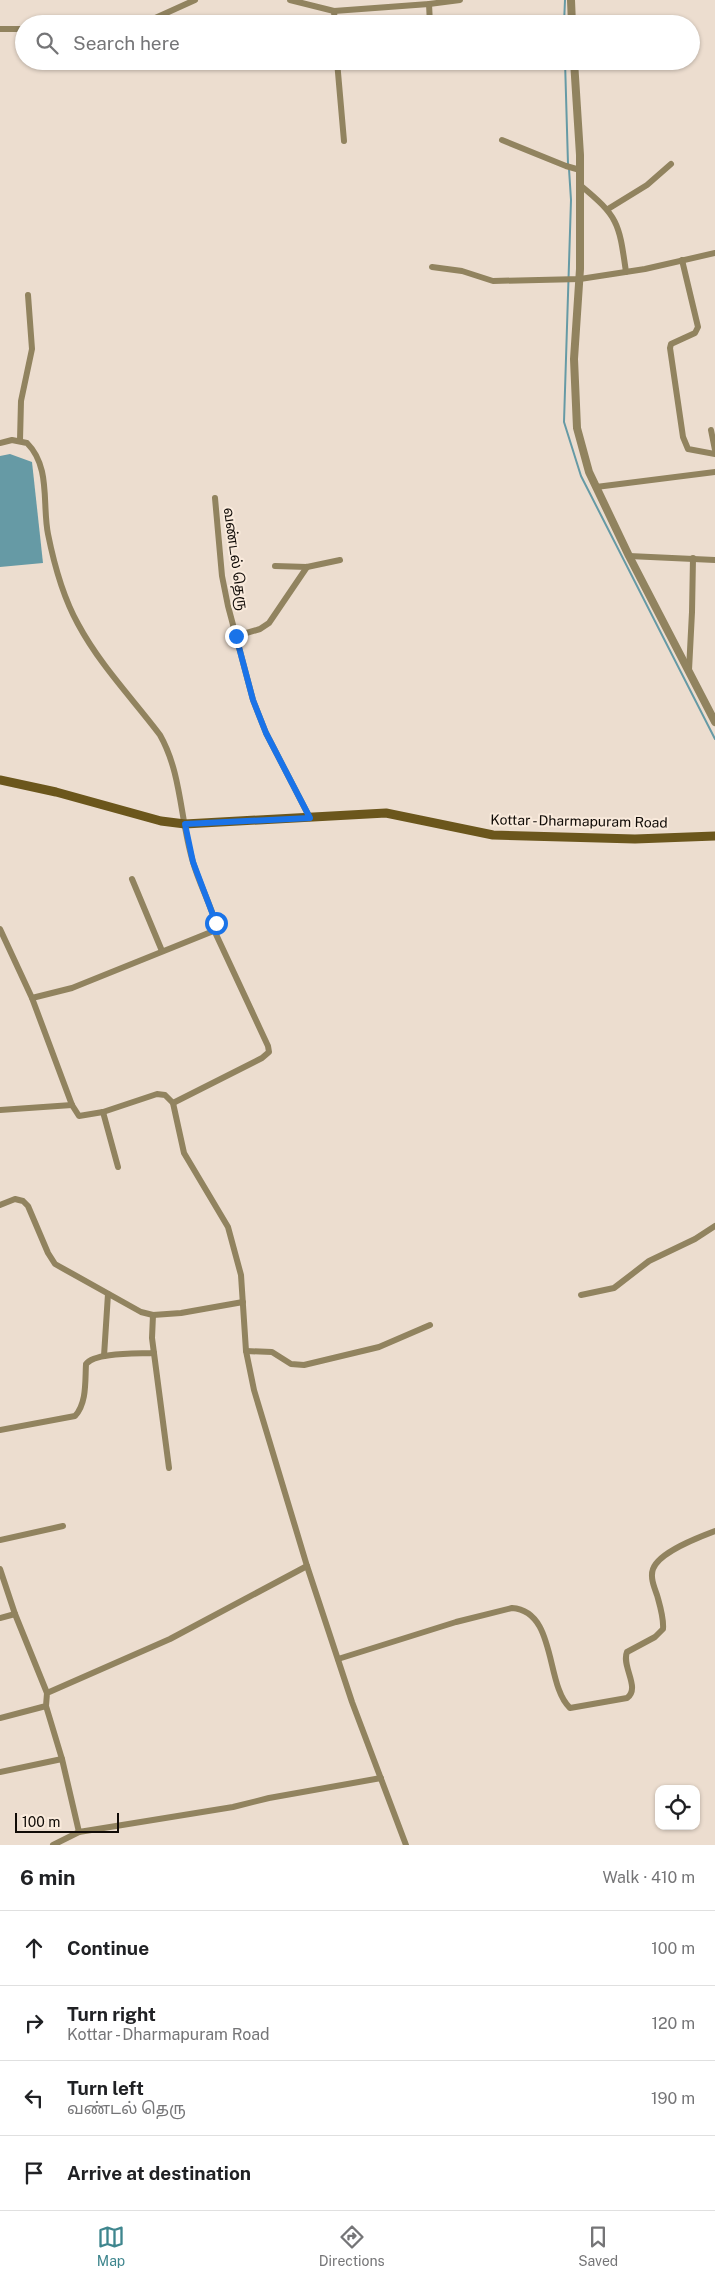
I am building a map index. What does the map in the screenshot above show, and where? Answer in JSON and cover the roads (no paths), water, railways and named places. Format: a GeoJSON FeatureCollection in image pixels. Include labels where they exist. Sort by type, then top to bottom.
{"type":"FeatureCollection","features":[{"type":"Feature","properties":{"kind":"main road","name":"Kottar - Dharmapuram Road"},"geometry":{"type":"LineString","coordinates":[[0,780],[56,792],[161,821],[185,824],[386,813],[493,835],[635,839],[715,836]]}},
{"type":"Feature","properties":{"kind":"street"},"geometry":{"type":"LineString","coordinates":[[162,15],[195,0]]}},
{"type":"Feature","properties":{"kind":"street"},"geometry":{"type":"LineString","coordinates":[[290,0],[334,11],[460,0]]}},
{"type":"Feature","properties":{"kind":"street"},"geometry":{"type":"LineString","coordinates":[[571,0],[572,15]]}},
{"type":"Feature","properties":{"kind":"street"},"geometry":{"type":"LineString","coordinates":[[429,4],[430,15]]}},
{"type":"Feature","properties":{"kind":"street"},"geometry":{"type":"LineString","coordinates":[[0,29],[15,29]]}},
{"type":"Feature","properties":{"kind":"street"},"geometry":{"type":"LineString","coordinates":[[339,70],[344,141]]}},
{"type":"Feature","properties":{"kind":"street"},"geometry":{"type":"LineString","coordinates":[[574,70],[580,185],[574,360],[577,428],[589,472],[629,556],[715,722]]}},
{"type":"Feature","properties":{"kind":"street"},"geometry":{"type":"LineString","coordinates":[[502,140],[579,170]]}},
{"type":"Feature","properties":{"kind":"street"},"geometry":{"type":"LineString","coordinates":[[608,209],[647,185],[671,164]]}},
{"type":"Feature","properties":{"kind":"street"},"geometry":{"type":"LineString","coordinates":[[580,185],[608,209],[614,218],[621,238],[626,272]]}},
{"type":"Feature","properties":{"kind":"street"},"geometry":{"type":"LineString","coordinates":[[432,267],[462,271],[493,281],[577,279],[626,272],[715,253]]}},
{"type":"Feature","properties":{"kind":"street"},"geometry":{"type":"LineString","coordinates":[[682,260],[698,327],[695,334],[671,344],[670,348],[683,437],[688,449],[693,452],[715,454]]}},
{"type":"Feature","properties":{"kind":"street"},"geometry":{"type":"LineString","coordinates":[[20,440],[21,400],[32,349],[28,295]]}},
{"type":"Feature","properties":{"kind":"street"},"geometry":{"type":"LineString","coordinates":[[711,430],[715,450]]}},
{"type":"Feature","properties":{"kind":"street"},"geometry":{"type":"LineString","coordinates":[[0,443],[20,440],[27,443],[38,458],[42,472],[50,541],[56,568],[78,623],[108,670],[163,739],[173,766],[193,862],[216,923],[214,930],[269,1052],[262,1058],[173,1103]]}},
{"type":"Feature","properties":{"kind":"street"},"geometry":{"type":"LineString","coordinates":[[596,486],[715,472]]}},
{"type":"Feature","properties":{"kind":"street","name":"வண்டல் தெரு"},"geometry":{"type":"LineString","coordinates":[[215,498],[222,576],[253,700],[266,733],[310,818]]}},
{"type":"Feature","properties":{"kind":"street"},"geometry":{"type":"LineString","coordinates":[[629,556],[715,560]]}},
{"type":"Feature","properties":{"kind":"street"},"geometry":{"type":"LineString","coordinates":[[689,670],[692,558]]}},
{"type":"Feature","properties":{"kind":"street"},"geometry":{"type":"LineString","coordinates":[[275,566],[307,567],[340,560]]}},
{"type":"Feature","properties":{"kind":"street"},"geometry":{"type":"LineString","coordinates":[[236,636],[260,629],[269,623],[307,567]]}},
{"type":"Feature","properties":{"kind":"street"},"geometry":{"type":"LineString","coordinates":[[132,879],[162,952]]}},
{"type":"Feature","properties":{"kind":"street"},"geometry":{"type":"LineString","coordinates":[[0,929],[32,998],[72,1106],[79,1116],[103,1112],[157,1094],[165,1095],[173,1103],[184,1153],[228,1227],[242,1275],[246,1351],[254,1390],[307,1566],[338,1659],[406,1845]]}},
{"type":"Feature","properties":{"kind":"street"},"geometry":{"type":"LineString","coordinates":[[32,998],[72,988],[214,930]]}},
{"type":"Feature","properties":{"kind":"street"},"geometry":{"type":"LineString","coordinates":[[0,1110],[72,1106]]}},
{"type":"Feature","properties":{"kind":"street"},"geometry":{"type":"LineString","coordinates":[[103,1112],[118,1167]]}},
{"type":"Feature","properties":{"kind":"street"},"geometry":{"type":"LineString","coordinates":[[0,1205],[15,1200],[23,1201],[28,1206],[52,1261],[62,1270],[141,1312],[153,1315],[181,1313],[243,1302]]}},
{"type":"Feature","properties":{"kind":"street"},"geometry":{"type":"LineString","coordinates":[[581,1295],[614,1288],[649,1261],[695,1239],[715,1226]]}},
{"type":"Feature","properties":{"kind":"street"},"geometry":{"type":"LineString","coordinates":[[104,1356],[108,1294]]}},
{"type":"Feature","properties":{"kind":"street"},"geometry":{"type":"LineString","coordinates":[[153,1315],[154,1353],[169,1468]]}},
{"type":"Feature","properties":{"kind":"street"},"geometry":{"type":"LineString","coordinates":[[246,1351],[272,1352],[292,1364],[304,1365],[379,1347],[430,1325]]}},
{"type":"Feature","properties":{"kind":"street"},"geometry":{"type":"LineString","coordinates":[[0,1430],[75,1416],[80,1408],[86,1383],[86,1363],[104,1356],[154,1353]]}},
{"type":"Feature","properties":{"kind":"street"},"geometry":{"type":"LineString","coordinates":[[0,1540],[63,1526]]}},
{"type":"Feature","properties":{"kind":"street"},"geometry":{"type":"LineString","coordinates":[[338,1659],[456,1622],[512,1608],[527,1611],[541,1630],[561,1695],[570,1708],[626,1698],[630,1696],[632,1689],[626,1663],[627,1652],[655,1637],[663,1629],[662,1616],[653,1581],[653,1570],[658,1561],[666,1554],[715,1531]]}},
{"type":"Feature","properties":{"kind":"street"},"geometry":{"type":"LineString","coordinates":[[47,1693],[170,1639],[307,1566]]}},
{"type":"Feature","properties":{"kind":"street"},"geometry":{"type":"LineString","coordinates":[[0,1569],[15,1614],[47,1693],[46,1706],[62,1759],[79,1832]]}},
{"type":"Feature","properties":{"kind":"street"},"geometry":{"type":"LineString","coordinates":[[0,1618],[15,1614]]}},
{"type":"Feature","properties":{"kind":"street"},"geometry":{"type":"LineString","coordinates":[[0,1718],[46,1706]]}},
{"type":"Feature","properties":{"kind":"street"},"geometry":{"type":"LineString","coordinates":[[0,1772],[62,1759]]}},
{"type":"Feature","properties":{"kind":"street"},"geometry":{"type":"LineString","coordinates":[[53,1845],[79,1832],[233,1807],[269,1798],[381,1778]]}},
{"type":"Feature","properties":{"kind":"water"},"geometry":{"type":"Polygon","coordinates":[[[10,454],[32,462],[43,563],[0,567],[0,456],[10,454]]]}},
{"type":"Feature","properties":{"kind":"waterway"},"geometry":{"type":"LineString","coordinates":[[564,15],[565,0]]}},
{"type":"Feature","properties":{"kind":"waterway"},"geometry":{"type":"LineString","coordinates":[[565,70],[568,164]]}},
{"type":"Feature","properties":{"kind":"waterway"},"geometry":{"type":"LineString","coordinates":[[569,169],[571,200],[564,422],[581,476],[715,739]]}}]}
